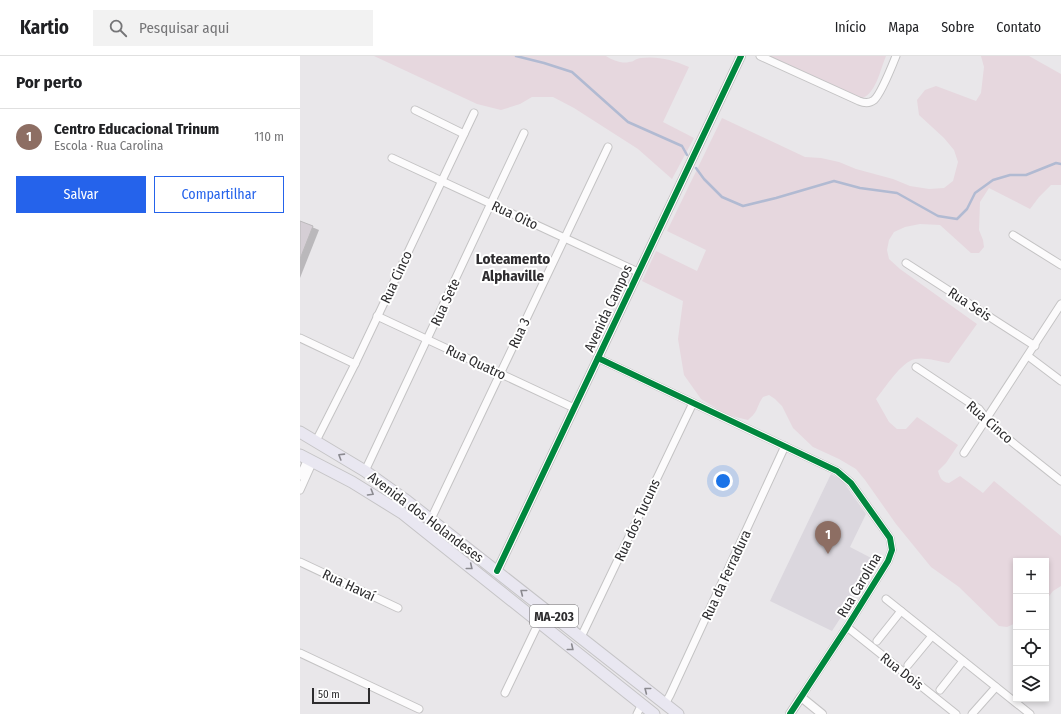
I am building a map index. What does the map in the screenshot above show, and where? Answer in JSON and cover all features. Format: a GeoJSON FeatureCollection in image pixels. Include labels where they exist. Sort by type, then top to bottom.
{"type":"FeatureCollection","features":[{"type":"Feature","properties":{"kind":"main road","name":"Avenida dos Holandeses"},"geometry":{"type":"LineString","coordinates":[[300,432],[365,471],[431,519],[678,714]]}},
{"type":"Feature","properties":{"kind":"main road","name":"Avenida dos Holandeses"},"geometry":{"type":"LineString","coordinates":[[307,458],[372,493],[402,513],[539,622],[640,709],[654,714]]}},
{"type":"Feature","properties":{"kind":"street","name":"Avenida Campos"},"geometry":{"type":"LineString","coordinates":[[497,571],[741,56]]}},
{"type":"Feature","properties":{"kind":"street"},"geometry":{"type":"LineString","coordinates":[[760,56],[865,103],[870,102],[878,96],[896,56]]}},
{"type":"Feature","properties":{"kind":"street"},"geometry":{"type":"LineString","coordinates":[[415,110],[464,134]]}},
{"type":"Feature","properties":{"kind":"street","name":"Rua Cinco"},"geometry":{"type":"LineString","coordinates":[[316,441],[355,364],[474,113]]}},
{"type":"Feature","properties":{"kind":"street","name":"Rua Sete"},"geometry":{"type":"LineString","coordinates":[[365,471],[524,133]]}},
{"type":"Feature","properties":{"kind":"street","name":"Rua 3"},"geometry":{"type":"LineString","coordinates":[[431,519],[608,147]]}},
{"type":"Feature","properties":{"kind":"street","name":"Rua Oito"},"geometry":{"type":"LineString","coordinates":[[392,158],[638,272]]}},
{"type":"Feature","properties":{"kind":"street"},"geometry":{"type":"LineString","coordinates":[[1013,235],[1061,265]]}},
{"type":"Feature","properties":{"kind":"street","name":"Rua Seis"},"geometry":{"type":"LineString","coordinates":[[906,263],[1035,346]]}},
{"type":"Feature","properties":{"kind":"street"},"geometry":{"type":"LineString","coordinates":[[964,453],[1061,304]]}},
{"type":"Feature","properties":{"kind":"street","name":"Rua Quatro"},"geometry":{"type":"LineString","coordinates":[[377,316],[574,408]]}},
{"type":"Feature","properties":{"kind":"street"},"geometry":{"type":"LineString","coordinates":[[300,338],[355,364]]}},
{"type":"Feature","properties":{"kind":"street"},"geometry":{"type":"LineString","coordinates":[[1028,356],[1061,381]]}},
{"type":"Feature","properties":{"kind":"street","name":"Rua Carolina"},"geometry":{"type":"LineString","coordinates":[[598,358],[837,471],[851,483],[890,538],[892,550],[888,561],[847,628],[790,714]]}},
{"type":"Feature","properties":{"kind":"street","name":"Rua Cinco"},"geometry":{"type":"LineString","coordinates":[[916,367],[979,409],[992,426],[1061,482]]}},
{"type":"Feature","properties":{"kind":"street","name":"Rua dos Tucuns"},"geometry":{"type":"LineString","coordinates":[[581,637],[693,403]]}},
{"type":"Feature","properties":{"kind":"street","name":"Rua da Ferradura"},"geometry":{"type":"LineString","coordinates":[[665,704],[785,446]]}},
{"type":"Feature","properties":{"kind":"street"},"geometry":{"type":"LineString","coordinates":[[300,476],[307,458]]}},
{"type":"Feature","properties":{"kind":"street"},"geometry":{"type":"LineString","coordinates":[[300,490],[307,458]]}},
{"type":"Feature","properties":{"kind":"street","name":"Rua Havaí"},"geometry":{"type":"LineString","coordinates":[[300,562],[398,608]]}},
{"type":"Feature","properties":{"kind":"street"},"geometry":{"type":"LineString","coordinates":[[886,599],[1028,713]]}},
{"type":"Feature","properties":{"kind":"street"},"geometry":{"type":"LineString","coordinates":[[877,641],[901,611]]}},
{"type":"Feature","properties":{"kind":"street"},"geometry":{"type":"LineString","coordinates":[[505,693],[539,622]]}},
{"type":"Feature","properties":{"kind":"street","name":"Rua Dois"},"geometry":{"type":"LineString","coordinates":[[847,628],[956,714]]}},
{"type":"Feature","properties":{"kind":"street"},"geometry":{"type":"LineString","coordinates":[[908,665],[932,636]]}},
{"type":"Feature","properties":{"kind":"street"},"geometry":{"type":"LineString","coordinates":[[300,653],[419,709]]}},
{"type":"Feature","properties":{"kind":"street"},"geometry":{"type":"LineString","coordinates":[[940,690],[963,661]]}},
{"type":"Feature","properties":{"kind":"street"},"geometry":{"type":"LineString","coordinates":[[972,714],[996,687]]}},
{"type":"Feature","properties":{"kind":"street"},"geometry":{"type":"LineString","coordinates":[[801,697],[822,714]]}},
{"type":"Feature","properties":{"kind":"shaded area"},"geometry":{"type":"Polygon","coordinates":[[[374,56],[606,56],[620,62],[631,62],[639,58],[659,58],[677,62],[689,67],[663,122],[694,138],[672,179],[638,149],[574,108],[553,97],[532,97],[520,104],[501,110],[477,104],[374,56]]]}},
{"type":"Feature","properties":{"kind":"shaded area"},"geometry":{"type":"Polygon","coordinates":[[[767,56],[886,56],[874,87],[870,93],[860,99],[767,56]]]}},
{"type":"Feature","properties":{"kind":"shaded area"},"geometry":{"type":"Polygon","coordinates":[[[981,56],[1029,56],[1061,74],[1061,185],[1051,185],[1030,209],[989,188],[980,202],[979,230],[984,247],[979,253],[971,253],[940,225],[920,224],[905,227],[894,232],[889,240],[887,250],[889,259],[900,269],[977,324],[949,363],[923,358],[910,361],[899,370],[876,399],[889,422],[897,429],[906,429],[917,417],[958,445],[946,463],[938,471],[943,480],[949,483],[960,476],[983,493],[994,481],[1061,536],[1061,586],[1053,591],[1049,596],[1049,558],[1013,558],[1013,624],[1007,627],[999,626],[959,587],[931,567],[896,524],[856,469],[813,447],[793,428],[782,406],[775,399],[769,395],[763,397],[756,411],[748,420],[727,415],[701,399],[684,375],[678,339],[683,301],[642,281],[656,251],[697,271],[706,250],[667,231],[722,118],[805,157],[821,158],[839,162],[910,186],[929,189],[944,188],[953,181],[958,162],[954,150],[944,138],[919,115],[917,100],[925,90],[936,86],[976,101],[981,93],[984,67],[981,56]]]}},
{"type":"Feature","properties":{"kind":"shaded area"},"geometry":{"type":"Polygon","coordinates":[[[831,474],[842,480],[866,514],[850,547],[877,561],[832,631],[770,601],[831,474]]]}},
{"type":"Feature","properties":{"kind":"building"},"geometry":{"type":"Polygon","coordinates":[[[300,221],[313,226],[300,259],[300,221]]]}},
{"type":"Feature","properties":{"kind":"waterway"},"geometry":{"type":"LineString","coordinates":[[516,56],[572,72],[628,122],[682,146],[687,155]]}},
{"type":"Feature","properties":{"kind":"waterway"},"geometry":{"type":"LineString","coordinates":[[696,168],[704,179],[722,197],[743,206],[834,181],[860,188],[897,193],[938,216],[957,219],[967,209],[975,193],[993,180],[1010,175],[1026,175],[1056,163],[1061,164]]}},
{"type":"Feature","properties":{"kind":"cycle path"},"geometry":{"type":"LineString","coordinates":[[497,571],[741,56]]}},
{"type":"Feature","properties":{"kind":"cycle path"},"geometry":{"type":"LineString","coordinates":[[598,358],[837,471],[851,483],[890,538],[892,550],[888,561],[790,714]]}},
{"type":"Feature","properties":{"kind":"place","name":"Centro Educacional Trinum"},"geometry":{"type":"Point","coordinates":[828,554]}},
{"type":"Feature","properties":{"kind":"district","name":"Loteamento Alphaville"},"geometry":{"type":"Point","coordinates":[513,268]}}]}
